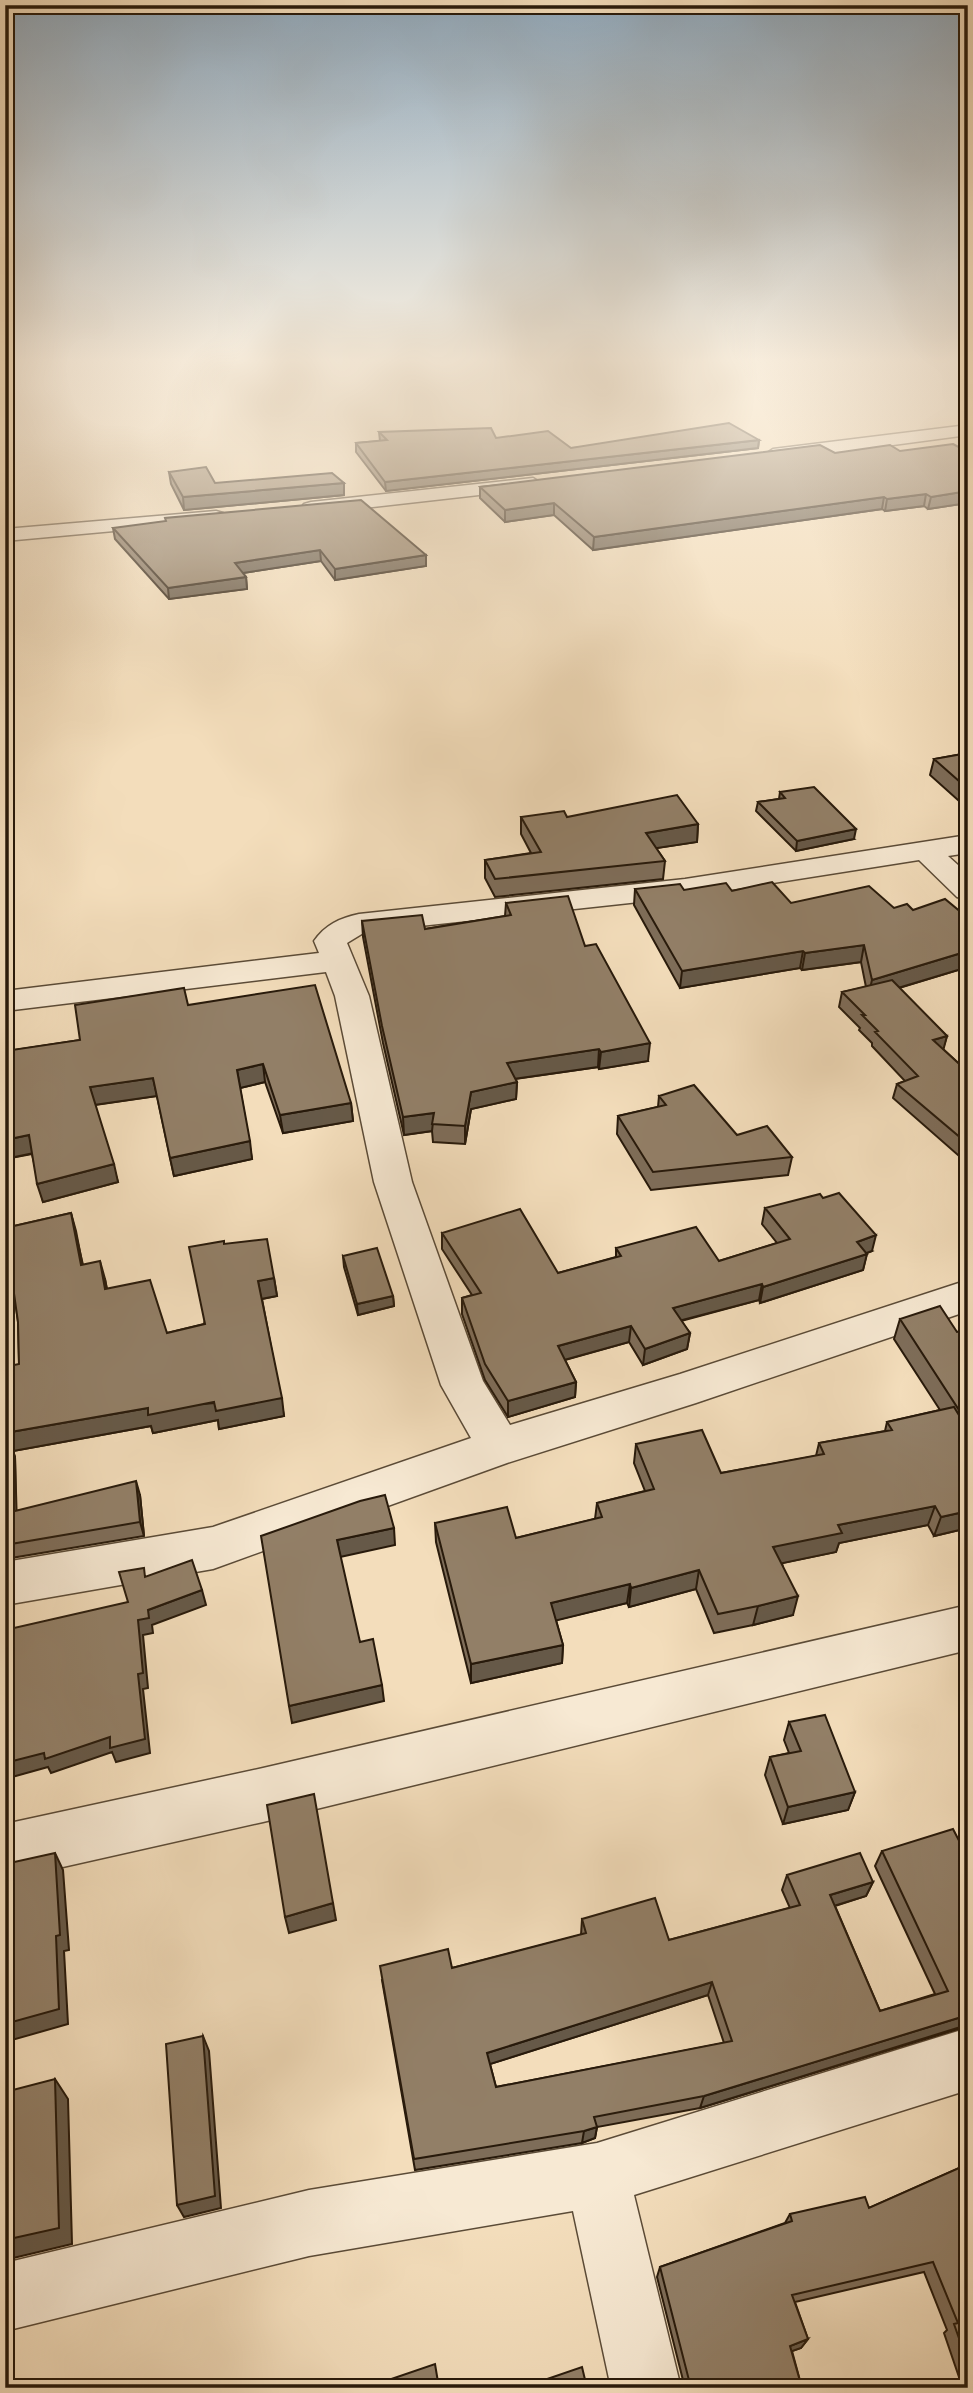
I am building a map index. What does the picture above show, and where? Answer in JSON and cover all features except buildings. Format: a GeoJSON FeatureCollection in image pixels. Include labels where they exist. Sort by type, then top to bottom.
{"type":"FeatureCollection","features":[{"type":"Feature","properties":{"kind":"street"},"geometry":{"type":"LineString","coordinates":[[290,510],[546,482]]}},
{"type":"Feature","properties":{"kind":"street"},"geometry":{"type":"LineString","coordinates":[[5,535],[236,515]]}},
{"type":"Feature","properties":{"kind":"street"},"geometry":{"type":"LineString","coordinates":[[499,1447],[463,1385],[393,1182],[352,996],[330,941],[342,930],[359,923],[685,888],[968,844]]}},
{"type":"Feature","properties":{"kind":"street"},"geometry":{"type":"LineString","coordinates":[[926,850],[968,891]]}},
{"type":"Feature","properties":{"kind":"street"},"geometry":{"type":"LineString","coordinates":[[5,1001],[336,961]]}},
{"type":"Feature","properties":{"kind":"street"},"geometry":{"type":"LineString","coordinates":[[5,1584],[213,1548],[499,1447],[681,1391],[968,1295]]}},
{"type":"Feature","properties":{"kind":"street"},"geometry":{"type":"LineString","coordinates":[[5,1852],[263,1795],[968,1627]]}},
{"type":"Feature","properties":{"kind":"street"},"geometry":{"type":"LineString","coordinates":[[5,2297],[309,2223],[597,2175],[968,2059]]}},
{"type":"Feature","properties":{"kind":"street"},"geometry":{"type":"LineString","coordinates":[[597,2175],[646,2388]]}}]}
